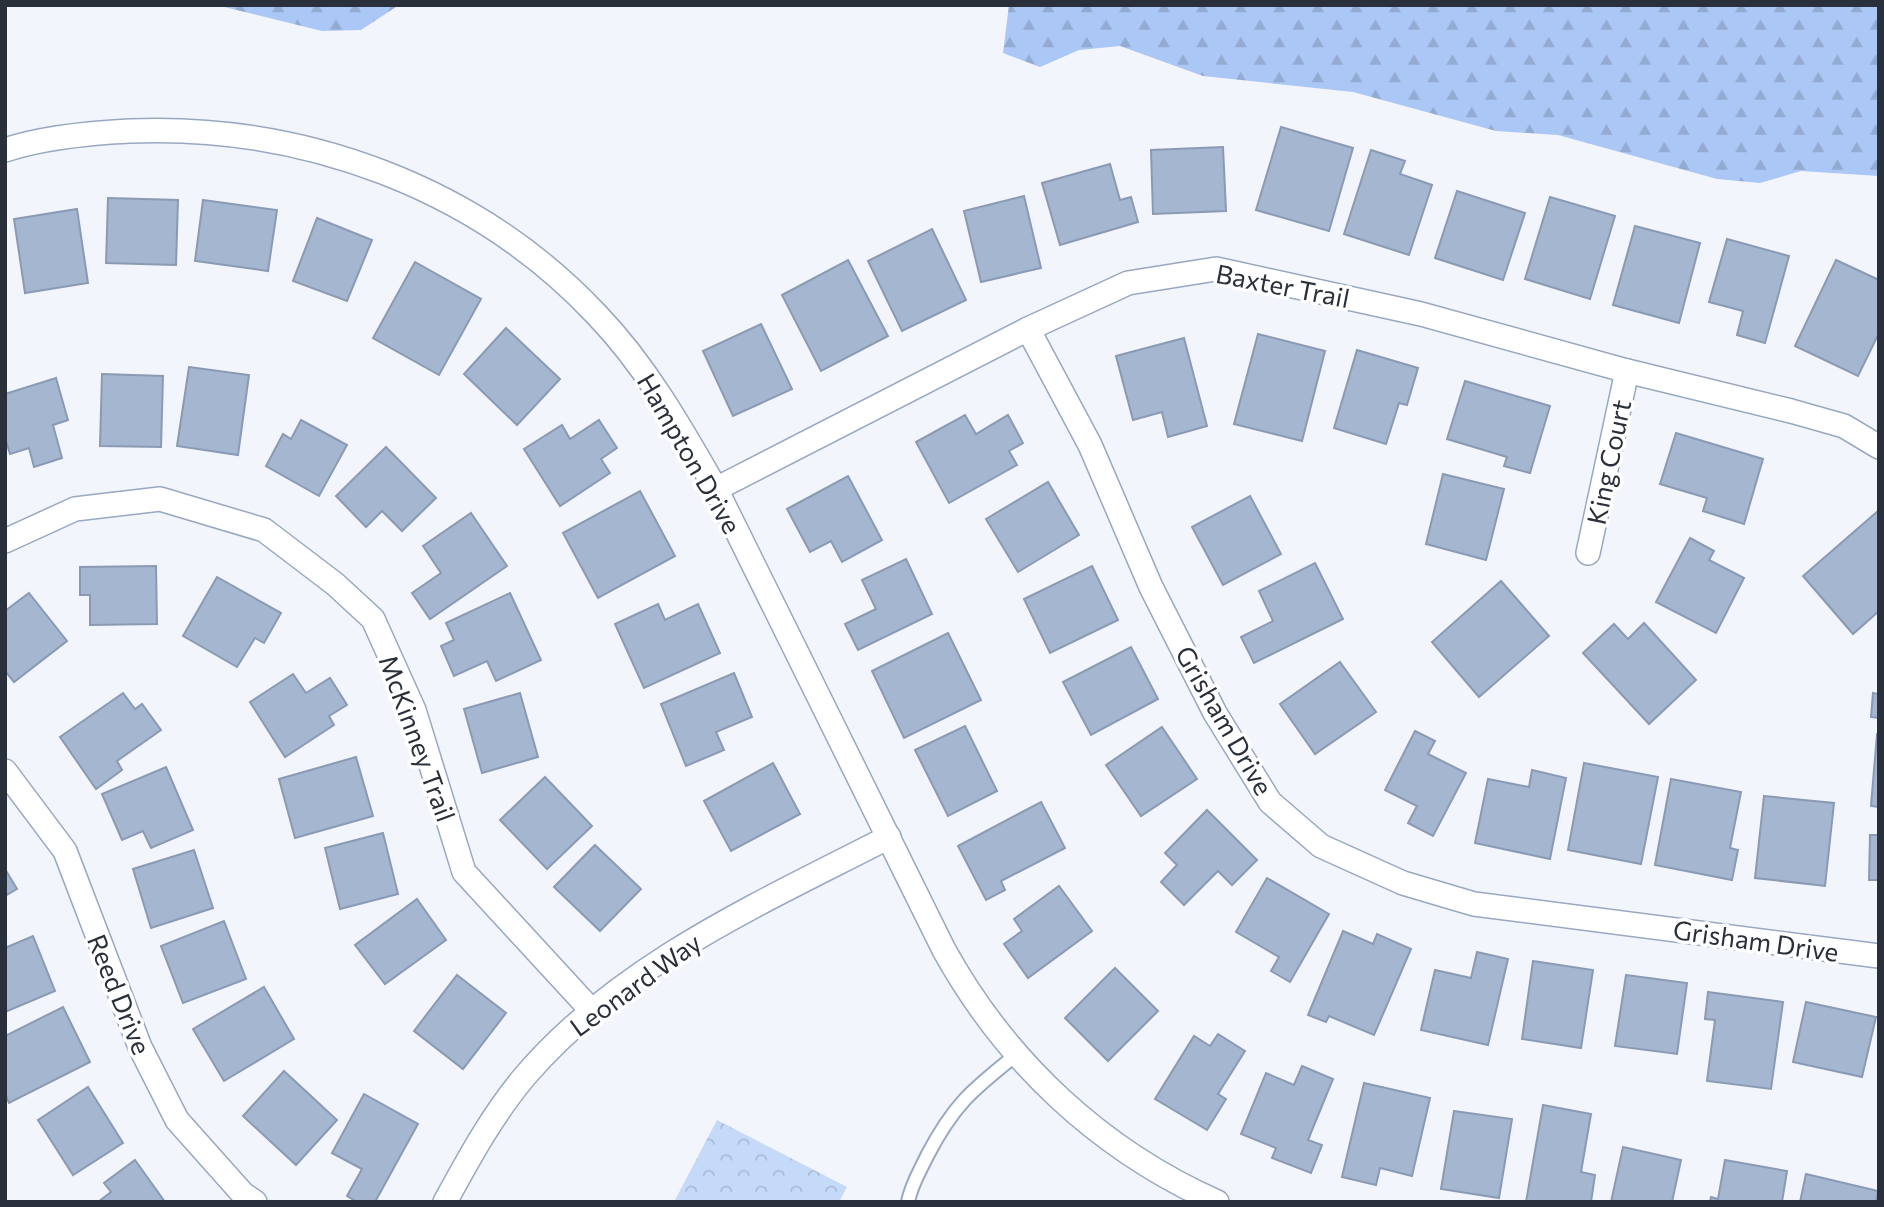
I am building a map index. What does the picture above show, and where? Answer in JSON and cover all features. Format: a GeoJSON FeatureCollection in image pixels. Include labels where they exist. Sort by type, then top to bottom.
{"type":"FeatureCollection","features":[{"type":"Feature","properties":{"kind":"street","name":"Hampton Drive"},"geometry":{"type":"LineString","coordinates":[[5,150],[56,139],[110,132],[168,129],[222,133],[315,149],[359,162],[442,198],[525,250],[597,315],[676,418],[716,489],[964,986],[985,1018],[1071,1110],[1100,1134],[1161,1174],[1217,1202]]}},
{"type":"Feature","properties":{"kind":"street","name":"Baxter Trail"},"geometry":{"type":"LineString","coordinates":[[716,489],[1028,329],[1128,282],[1216,268],[1421,314],[1627,371],[1844,426],[1879,447]]}},
{"type":"Feature","properties":{"kind":"street","name":"Grisham Drive"},"geometry":{"type":"LineString","coordinates":[[1028,329],[1090,445],[1151,587],[1215,713],[1270,802],[1321,846],[1403,883],[1474,904],[1879,956]]}},
{"type":"Feature","properties":{"kind":"street","name":"King Court"},"geometry":{"type":"LineString","coordinates":[[1588,553],[1627,371]]}},
{"type":"Feature","properties":{"kind":"street","name":"McKinney Trail"},"geometry":{"type":"LineString","coordinates":[[5,541],[75,509],[160,499],[264,530],[335,584],[373,619],[414,710],[464,872],[592,1011]]}},
{"type":"Feature","properties":{"kind":"street","name":"Reed Drive"},"geometry":{"type":"LineString","coordinates":[[5,771],[65,851],[140,1047],[177,1119],[243,1194],[255,1202]]}},
{"type":"Feature","properties":{"kind":"street","name":"Leonard Way"},"geometry":{"type":"LineString","coordinates":[[445,1202],[476,1145],[525,1076],[592,1011],[711,928],[889,837]]}},
{"type":"Feature","properties":{"kind":"lane"},"geometry":{"type":"LineString","coordinates":[[909,1196],[944,1123],[957,1105],[1017,1054]]}},
{"type":"Feature","properties":{"kind":"green space"},"geometry":{"type":"Polygon","coordinates":[[[216,5],[399,5],[361,30],[322,31],[216,5]]]}},
{"type":"Feature","properties":{"kind":"green space"},"geometry":{"type":"Polygon","coordinates":[[[1009,5],[1879,5],[1879,176],[1801,171],[1760,183],[1717,179],[1558,135],[1496,131],[1353,92],[1203,76],[1120,46],[1079,50],[1040,67],[1003,53],[1009,5]]]}},
{"type":"Feature","properties":{"kind":"green space"},"geometry":{"type":"Polygon","coordinates":[[[717,1120],[847,1187],[839,1202],[674,1202],[717,1120]]]}},
{"type":"Feature","properties":{"kind":"building"},"geometry":{"type":"Polygon","coordinates":[[[1281,127],[1353,148],[1329,231],[1256,210],[1281,127]]]}},
{"type":"Feature","properties":{"kind":"building"},"geometry":{"type":"Polygon","coordinates":[[[1223,147],[1226,211],[1153,214],[1151,150],[1223,147]]]}},
{"type":"Feature","properties":{"kind":"building"},"geometry":{"type":"Polygon","coordinates":[[[1371,150],[1405,161],[1400,174],[1432,185],[1409,255],[1344,234],[1371,150]]]}},
{"type":"Feature","properties":{"kind":"building"},"geometry":{"type":"Polygon","coordinates":[[[1110,164],[1120,200],[1131,197],[1138,222],[1060,245],[1042,183],[1110,164]]]}},
{"type":"Feature","properties":{"kind":"building"},"geometry":{"type":"Polygon","coordinates":[[[1457,191],[1525,213],[1503,280],[1435,258],[1457,191]]]}},
{"type":"Feature","properties":{"kind":"building"},"geometry":{"type":"Polygon","coordinates":[[[1024,196],[1041,268],[981,282],[964,211],[1024,196]]]}},
{"type":"Feature","properties":{"kind":"building"},"geometry":{"type":"Polygon","coordinates":[[[1550,197],[1615,216],[1590,299],[1525,279],[1550,197]]]}},
{"type":"Feature","properties":{"kind":"building"},"geometry":{"type":"Polygon","coordinates":[[[108,198],[178,200],[176,265],[106,263],[108,198]]]}},
{"type":"Feature","properties":{"kind":"building"},"geometry":{"type":"Polygon","coordinates":[[[203,200],[277,210],[268,271],[195,261],[203,200]]]}},
{"type":"Feature","properties":{"kind":"building"},"geometry":{"type":"Polygon","coordinates":[[[77,209],[88,283],[25,293],[14,219],[77,209]]]}},
{"type":"Feature","properties":{"kind":"building"},"geometry":{"type":"Polygon","coordinates":[[[317,218],[372,240],[347,301],[293,281],[317,218]]]}},
{"type":"Feature","properties":{"kind":"building"},"geometry":{"type":"Polygon","coordinates":[[[1635,226],[1700,243],[1679,323],[1613,305],[1635,226]]]}},
{"type":"Feature","properties":{"kind":"building"},"geometry":{"type":"Polygon","coordinates":[[[932,229],[966,300],[902,331],[868,261],[932,229]]]}},
{"type":"Feature","properties":{"kind":"building"},"geometry":{"type":"Polygon","coordinates":[[[1727,239],[1789,256],[1765,343],[1737,335],[1743,311],[1709,302],[1727,239]]]}},
{"type":"Feature","properties":{"kind":"building"},"geometry":{"type":"Polygon","coordinates":[[[848,260],[888,336],[821,371],[782,295],[848,260]]]}},
{"type":"Feature","properties":{"kind":"building"},"geometry":{"type":"Polygon","coordinates":[[[1836,260],[1879,280],[1879,333],[1858,376],[1795,346],[1836,260]]]}},
{"type":"Feature","properties":{"kind":"building"},"geometry":{"type":"Polygon","coordinates":[[[415,262],[481,299],[439,375],[373,338],[415,262]]]}},
{"type":"Feature","properties":{"kind":"building"},"geometry":{"type":"Polygon","coordinates":[[[761,324],[792,389],[733,416],[703,351],[761,324]]]}},
{"type":"Feature","properties":{"kind":"building"},"geometry":{"type":"Polygon","coordinates":[[[506,328],[560,379],[517,425],[464,374],[506,328]]]}},
{"type":"Feature","properties":{"kind":"building"},"geometry":{"type":"Polygon","coordinates":[[[1258,334],[1325,351],[1302,441],[1234,424],[1258,334]]]}},
{"type":"Feature","properties":{"kind":"building"},"geometry":{"type":"Polygon","coordinates":[[[1184,338],[1207,426],[1168,437],[1162,412],[1133,420],[1116,356],[1184,338]]]}},
{"type":"Feature","properties":{"kind":"building"},"geometry":{"type":"Polygon","coordinates":[[[1357,350],[1418,368],[1407,405],[1399,403],[1386,444],[1334,428],[1357,350]]]}},
{"type":"Feature","properties":{"kind":"building"},"geometry":{"type":"Polygon","coordinates":[[[189,367],[249,375],[238,455],[177,446],[189,367]]]}},
{"type":"Feature","properties":{"kind":"building"},"geometry":{"type":"Polygon","coordinates":[[[102,374],[163,376],[161,447],[100,446],[102,374]]]}},
{"type":"Feature","properties":{"kind":"building"},"geometry":{"type":"Polygon","coordinates":[[[56,378],[68,420],[53,425],[62,458],[34,467],[29,448],[10,454],[5,438],[5,394],[56,378]]]}},
{"type":"Feature","properties":{"kind":"building"},"geometry":{"type":"Polygon","coordinates":[[[1465,381],[1550,406],[1530,473],[1504,466],[1507,457],[1447,439],[1465,381]]]}},
{"type":"Feature","properties":{"kind":"building"},"geometry":{"type":"Polygon","coordinates":[[[965,415],[976,434],[1008,415],[1023,443],[1009,451],[1017,465],[949,503],[916,442],[965,415]]]}},
{"type":"Feature","properties":{"kind":"building"},"geometry":{"type":"Polygon","coordinates":[[[301,420],[347,445],[319,496],[266,466],[283,434],[291,439],[301,420]]]}},
{"type":"Feature","properties":{"kind":"building"},"geometry":{"type":"Polygon","coordinates":[[[599,420],[617,448],[601,459],[610,473],[560,506],[524,449],[562,425],[570,439],[599,420]]]}},
{"type":"Feature","properties":{"kind":"building"},"geometry":{"type":"Polygon","coordinates":[[[1676,433],[1763,459],[1744,524],[1703,511],[1707,498],[1660,484],[1676,433]]]}},
{"type":"Feature","properties":{"kind":"building"},"geometry":{"type":"Polygon","coordinates":[[[386,447],[436,498],[402,531],[382,511],[366,527],[336,496],[386,447]]]}},
{"type":"Feature","properties":{"kind":"building"},"geometry":{"type":"Polygon","coordinates":[[[1443,474],[1504,489],[1486,560],[1426,544],[1443,474]]]}},
{"type":"Feature","properties":{"kind":"building"},"geometry":{"type":"Polygon","coordinates":[[[848,476],[882,540],[842,562],[831,541],[810,552],[787,509],[848,476]]]}},
{"type":"Feature","properties":{"kind":"building"},"geometry":{"type":"Polygon","coordinates":[[[1048,482],[1079,535],[1018,572],[986,519],[1048,482]]]}},
{"type":"Feature","properties":{"kind":"building"},"geometry":{"type":"Polygon","coordinates":[[[640,491],[675,556],[598,598],[563,533],[640,491]]]}},
{"type":"Feature","properties":{"kind":"building"},"geometry":{"type":"Polygon","coordinates":[[[1250,496],[1281,554],[1223,585],[1192,527],[1250,496]]]}},
{"type":"Feature","properties":{"kind":"building"},"geometry":{"type":"Polygon","coordinates":[[[1878,511],[1879,611],[1853,634],[1803,576],[1878,511]]]}},
{"type":"Feature","properties":{"kind":"building"},"geometry":{"type":"Polygon","coordinates":[[[471,513],[507,566],[430,619],[412,593],[441,573],[423,546],[471,513]]]}},
{"type":"Feature","properties":{"kind":"building"},"geometry":{"type":"Polygon","coordinates":[[[1690,538],[1714,551],[1709,560],[1744,578],[1716,633],[1656,602],[1690,538]]]}},
{"type":"Feature","properties":{"kind":"building"},"geometry":{"type":"Polygon","coordinates":[[[906,559],[932,614],[858,650],[845,624],[876,609],[862,580],[906,559]]]}},
{"type":"Feature","properties":{"kind":"building"},"geometry":{"type":"Polygon","coordinates":[[[1315,563],[1343,619],[1254,663],[1241,637],[1273,621],[1259,591],[1315,563]]]}},
{"type":"Feature","properties":{"kind":"building"},"geometry":{"type":"Polygon","coordinates":[[[156,566],[157,624],[90,625],[90,595],[80,595],[80,567],[156,566]]]}},
{"type":"Feature","properties":{"kind":"building"},"geometry":{"type":"Polygon","coordinates":[[[1092,566],[1118,620],[1050,653],[1024,599],[1092,566]]]}},
{"type":"Feature","properties":{"kind":"building"},"geometry":{"type":"Polygon","coordinates":[[[217,577],[281,613],[264,643],[255,638],[237,667],[183,636],[217,577]]]}},
{"type":"Feature","properties":{"kind":"building"},"geometry":{"type":"Polygon","coordinates":[[[1501,581],[1549,636],[1479,697],[1432,642],[1501,581]]]}},
{"type":"Feature","properties":{"kind":"building"},"geometry":{"type":"Polygon","coordinates":[[[29,593],[67,641],[14,682],[5,671],[5,611],[29,593]]]}},
{"type":"Feature","properties":{"kind":"building"},"geometry":{"type":"Polygon","coordinates":[[[510,593],[541,660],[496,681],[487,661],[454,676],[441,646],[454,640],[446,623],[510,593]]]}},
{"type":"Feature","properties":{"kind":"building"},"geometry":{"type":"Polygon","coordinates":[[[658,604],[665,620],[698,604],[720,653],[644,688],[615,624],[658,604]]]}},
{"type":"Feature","properties":{"kind":"building"},"geometry":{"type":"Polygon","coordinates":[[[1644,623],[1696,680],[1649,724],[1583,653],[1614,624],[1628,639],[1644,623]]]}},
{"type":"Feature","properties":{"kind":"building"},"geometry":{"type":"Polygon","coordinates":[[[948,633],[981,700],[904,738],[872,671],[948,633]]]}},
{"type":"Feature","properties":{"kind":"building"},"geometry":{"type":"Polygon","coordinates":[[[1131,647],[1158,699],[1091,735],[1063,682],[1131,647]]]}},
{"type":"Feature","properties":{"kind":"building"},"geometry":{"type":"Polygon","coordinates":[[[1340,662],[1376,712],[1315,754],[1280,704],[1340,662]]]}},
{"type":"Feature","properties":{"kind":"building"},"geometry":{"type":"Polygon","coordinates":[[[734,673],[752,717],[716,732],[724,750],[686,766],[661,704],[734,673]]]}},
{"type":"Feature","properties":{"kind":"building"},"geometry":{"type":"Polygon","coordinates":[[[293,674],[306,693],[330,678],[347,705],[329,716],[334,725],[285,757],[250,702],[293,674]]]}},
{"type":"Feature","properties":{"kind":"building"},"geometry":{"type":"Polygon","coordinates":[[[123,693],[135,709],[142,704],[161,730],[117,761],[122,770],[96,789],[60,737],[123,693]]]}},
{"type":"Feature","properties":{"kind":"building"},"geometry":{"type":"Polygon","coordinates":[[[520,693],[538,757],[482,773],[464,709],[520,693]]]}},
{"type":"Feature","properties":{"kind":"building"},"geometry":{"type":"Polygon","coordinates":[[[1873,693],[1879,694],[1879,718],[1871,717],[1873,693]]]}},
{"type":"Feature","properties":{"kind":"building"},"geometry":{"type":"Polygon","coordinates":[[[965,726],[997,791],[948,816],[915,750],[965,726]]]}},
{"type":"Feature","properties":{"kind":"building"},"geometry":{"type":"Polygon","coordinates":[[[1162,727],[1197,779],[1141,816],[1106,765],[1162,727]]]}},
{"type":"Feature","properties":{"kind":"building"},"geometry":{"type":"Polygon","coordinates":[[[1415,731],[1435,741],[1428,754],[1466,773],[1433,836],[1408,823],[1417,806],[1385,790],[1415,731]]]}},
{"type":"Feature","properties":{"kind":"building"},"geometry":{"type":"Polygon","coordinates":[[[1879,734],[1879,807],[1871,806],[1879,734]]]}},
{"type":"Feature","properties":{"kind":"building"},"geometry":{"type":"Polygon","coordinates":[[[356,757],[373,816],[295,838],[279,779],[356,757]]]}},
{"type":"Feature","properties":{"kind":"building"},"geometry":{"type":"Polygon","coordinates":[[[773,763],[800,814],[731,851],[704,801],[773,763]]]}},
{"type":"Feature","properties":{"kind":"building"},"geometry":{"type":"Polygon","coordinates":[[[1584,763],[1658,777],[1641,864],[1568,850],[1584,763]]]}},
{"type":"Feature","properties":{"kind":"building"},"geometry":{"type":"Polygon","coordinates":[[[166,767],[193,830],[151,848],[143,831],[122,840],[102,794],[166,767]]]}},
{"type":"Feature","properties":{"kind":"building"},"geometry":{"type":"Polygon","coordinates":[[[1532,770],[1566,778],[1550,859],[1475,843],[1488,779],[1529,787],[1532,770]]]}},
{"type":"Feature","properties":{"kind":"building"},"geometry":{"type":"Polygon","coordinates":[[[545,777],[592,826],[547,869],[500,820],[545,777]]]}},
{"type":"Feature","properties":{"kind":"building"},"geometry":{"type":"Polygon","coordinates":[[[1671,779],[1741,792],[1730,848],[1738,850],[1732,880],[1655,865],[1671,779]]]}},
{"type":"Feature","properties":{"kind":"building"},"geometry":{"type":"Polygon","coordinates":[[[1764,796],[1834,803],[1825,886],[1755,878],[1764,796]]]}},
{"type":"Feature","properties":{"kind":"building"},"geometry":{"type":"Polygon","coordinates":[[[1041,802],[1065,848],[1001,881],[1005,890],[986,900],[958,846],[1041,802]]]}},
{"type":"Feature","properties":{"kind":"building"},"geometry":{"type":"Polygon","coordinates":[[[1207,810],[1257,860],[1232,885],[1218,871],[1184,905],[1161,882],[1177,865],[1165,853],[1207,810]]]}},
{"type":"Feature","properties":{"kind":"building"},"geometry":{"type":"Polygon","coordinates":[[[383,833],[398,894],[340,909],[325,848],[383,833]]]}},
{"type":"Feature","properties":{"kind":"building"},"geometry":{"type":"Polygon","coordinates":[[[1870,835],[1879,835],[1879,880],[1869,880],[1870,835]]]}},
{"type":"Feature","properties":{"kind":"building"},"geometry":{"type":"Polygon","coordinates":[[[595,845],[641,889],[600,931],[554,887],[595,845]]]}},
{"type":"Feature","properties":{"kind":"building"},"geometry":{"type":"Polygon","coordinates":[[[194,850],[213,908],[151,928],[133,869],[194,850]]]}},
{"type":"Feature","properties":{"kind":"building"},"geometry":{"type":"Polygon","coordinates":[[[5,869],[17,889],[5,896],[5,869]]]}},
{"type":"Feature","properties":{"kind":"building"},"geometry":{"type":"Polygon","coordinates":[[[1267,878],[1329,914],[1290,982],[1271,971],[1279,957],[1236,932],[1267,878]]]}},
{"type":"Feature","properties":{"kind":"building"},"geometry":{"type":"Polygon","coordinates":[[[1059,886],[1092,931],[1028,978],[1004,944],[1022,931],[1014,919],[1059,886]]]}},
{"type":"Feature","properties":{"kind":"building"},"geometry":{"type":"Polygon","coordinates":[[[417,899],[446,940],[385,984],[355,945],[417,899]]]}},
{"type":"Feature","properties":{"kind":"building"},"geometry":{"type":"Polygon","coordinates":[[[224,921],[246,979],[183,1003],[161,946],[224,921]]]}},
{"type":"Feature","properties":{"kind":"building"},"geometry":{"type":"Polygon","coordinates":[[[1343,931],[1373,944],[1377,934],[1411,949],[1374,1035],[1329,1016],[1326,1022],[1308,1015],[1343,931]]]}},
{"type":"Feature","properties":{"kind":"building"},"geometry":{"type":"Polygon","coordinates":[[[33,936],[55,991],[5,1012],[5,948],[33,936]]]}},
{"type":"Feature","properties":{"kind":"building"},"geometry":{"type":"Polygon","coordinates":[[[1477,952],[1508,959],[1488,1045],[1421,1030],[1435,970],[1471,978],[1477,952]]]}},
{"type":"Feature","properties":{"kind":"building"},"geometry":{"type":"Polygon","coordinates":[[[1533,961],[1593,970],[1581,1048],[1522,1039],[1533,961]]]}},
{"type":"Feature","properties":{"kind":"building"},"geometry":{"type":"Polygon","coordinates":[[[1115,968],[1158,1011],[1108,1061],[1065,1018],[1115,968]]]}},
{"type":"Feature","properties":{"kind":"building"},"geometry":{"type":"Polygon","coordinates":[[[457,975],[506,1013],[463,1069],[414,1031],[457,975]]]}},
{"type":"Feature","properties":{"kind":"building"},"geometry":{"type":"Polygon","coordinates":[[[1626,975],[1687,983],[1677,1054],[1615,1046],[1626,975]]]}},
{"type":"Feature","properties":{"kind":"building"},"geometry":{"type":"Polygon","coordinates":[[[264,987],[294,1039],[224,1081],[193,1029],[264,987]]]}},
{"type":"Feature","properties":{"kind":"building"},"geometry":{"type":"Polygon","coordinates":[[[1708,992],[1783,1002],[1771,1089],[1707,1081],[1715,1020],[1705,1019],[1708,992]]]}},
{"type":"Feature","properties":{"kind":"building"},"geometry":{"type":"Polygon","coordinates":[[[1806,1002],[1876,1017],[1862,1077],[1793,1062],[1806,1002]]]}},
{"type":"Feature","properties":{"kind":"building"},"geometry":{"type":"Polygon","coordinates":[[[63,1007],[90,1062],[9,1103],[5,1094],[5,1036],[63,1007]]]}},
{"type":"Feature","properties":{"kind":"building"},"geometry":{"type":"Polygon","coordinates":[[[1218,1034],[1245,1051],[1218,1094],[1226,1099],[1207,1130],[1155,1099],[1194,1036],[1210,1046],[1218,1034]]]}},
{"type":"Feature","properties":{"kind":"building"},"geometry":{"type":"Polygon","coordinates":[[[1302,1066],[1333,1079],[1308,1140],[1322,1145],[1311,1173],[1272,1158],[1276,1148],[1241,1134],[1266,1073],[1294,1085],[1302,1066]]]}},
{"type":"Feature","properties":{"kind":"building"},"geometry":{"type":"Polygon","coordinates":[[[284,1071],[337,1120],[296,1165],[243,1116],[284,1071]]]}},
{"type":"Feature","properties":{"kind":"building"},"geometry":{"type":"Polygon","coordinates":[[[1364,1083],[1430,1098],[1412,1176],[1380,1168],[1376,1185],[1342,1177],[1364,1083]]]}},
{"type":"Feature","properties":{"kind":"building"},"geometry":{"type":"Polygon","coordinates":[[[88,1087],[123,1143],[73,1175],[38,1120],[88,1087]]]}},
{"type":"Feature","properties":{"kind":"building"},"geometry":{"type":"Polygon","coordinates":[[[364,1094],[418,1124],[375,1202],[357,1202],[347,1196],[362,1169],[332,1153],[364,1094]]]}},
{"type":"Feature","properties":{"kind":"building"},"geometry":{"type":"Polygon","coordinates":[[[1543,1105],[1591,1114],[1581,1172],[1595,1175],[1591,1202],[1526,1202],[1543,1105]]]}},
{"type":"Feature","properties":{"kind":"building"},"geometry":{"type":"Polygon","coordinates":[[[1454,1111],[1512,1119],[1499,1198],[1441,1189],[1454,1111]]]}},
{"type":"Feature","properties":{"kind":"building"},"geometry":{"type":"Polygon","coordinates":[[[1623,1147],[1681,1160],[1672,1202],[1611,1202],[1623,1147]]]}},
{"type":"Feature","properties":{"kind":"building"},"geometry":{"type":"Polygon","coordinates":[[[135,1160],[165,1202],[98,1202],[111,1192],[104,1183],[135,1160]]]}},
{"type":"Feature","properties":{"kind":"building"},"geometry":{"type":"Polygon","coordinates":[[[1725,1160],[1787,1171],[1782,1202],[1710,1202],[1711,1197],[1718,1199],[1725,1160]]]}},
{"type":"Feature","properties":{"kind":"building"},"geometry":{"type":"Polygon","coordinates":[[[1806,1174],[1878,1191],[1876,1202],[1800,1202],[1806,1174]]]}}]}
